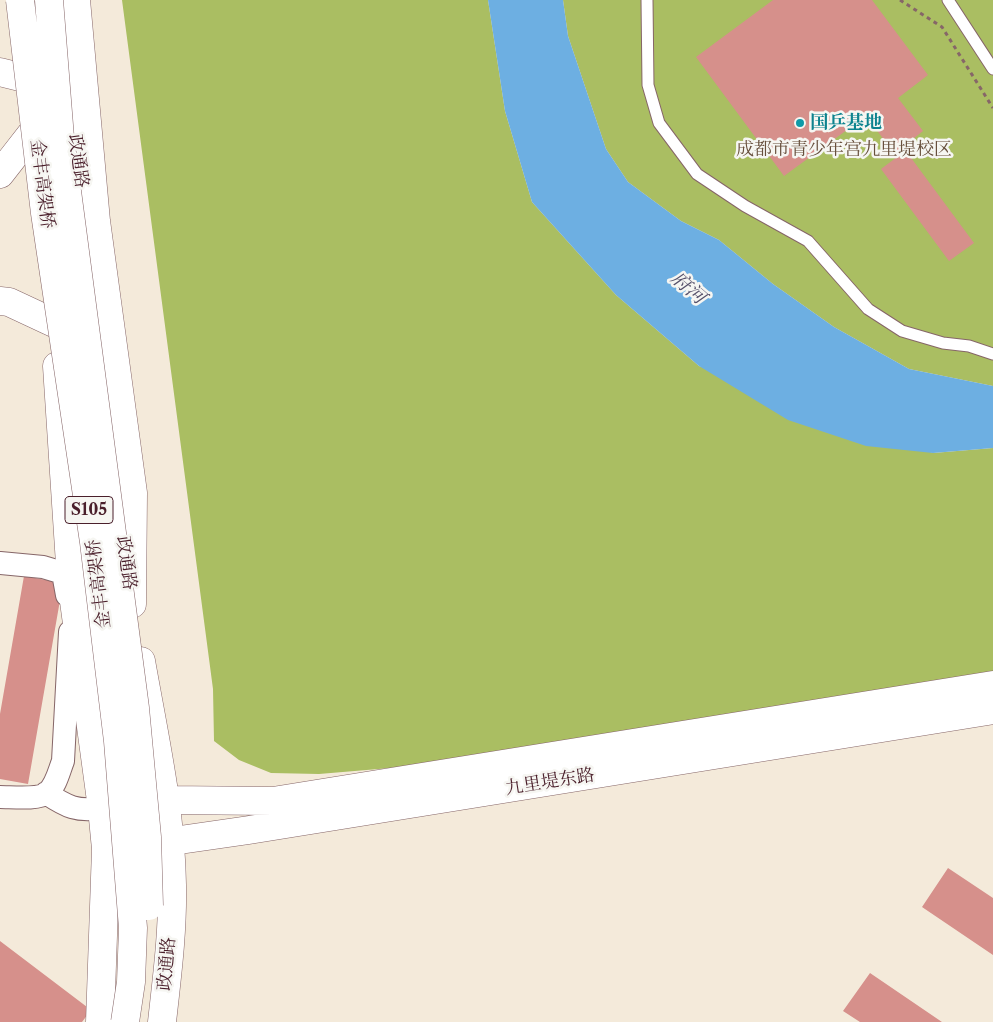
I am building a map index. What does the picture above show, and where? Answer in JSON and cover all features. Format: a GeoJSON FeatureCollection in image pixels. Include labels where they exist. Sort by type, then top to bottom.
{"type":"FeatureCollection","features":[{"type":"Feature","properties":{"kind":"main road","name":"金丰高架桥"},"geometry":{"type":"LineString","coordinates":[[21,0],[45,213],[94,542],[118,742],[134,928],[131,982],[125,1022]]}},
{"type":"Feature","properties":{"kind":"main road","name":"金丰高架桥"},"geometry":{"type":"LineString","coordinates":[[49,0],[60,138],[136,708],[147,838],[151,946],[143,1022]]}},
{"type":"Feature","properties":{"kind":"main road"},"geometry":{"type":"LineString","coordinates":[[75,0],[96,222],[133,493],[132,604]]}},
{"type":"Feature","properties":{"kind":"main road"},"geometry":{"type":"LineString","coordinates":[[0,174],[29,136],[68,89],[12,75],[29,136],[46,280],[54,323],[71,579],[106,850],[100,1022]]}},
{"type":"Feature","properties":{"kind":"main road","name":"政通路"},"geometry":{"type":"LineString","coordinates":[[68,89],[86,214],[107,430],[132,604],[165,800],[172,885],[170,954],[162,1022]]}},
{"type":"Feature","properties":{"kind":"main road"},"geometry":{"type":"LineString","coordinates":[[0,301],[9,302],[54,323]]}},
{"type":"Feature","properties":{"kind":"main road"},"geometry":{"type":"LineString","coordinates":[[102,808],[165,800],[273,801],[993,685]]}},
{"type":"Feature","properties":{"kind":"main road","name":"九里堤东路"},"geometry":{"type":"LineString","coordinates":[[106,850],[169,842],[993,710]]}},
{"type":"Feature","properties":{"kind":"street"},"geometry":{"type":"LineString","coordinates":[[12,75],[21,0]]}},
{"type":"Feature","properties":{"kind":"street"},"geometry":{"type":"LineString","coordinates":[[68,89],[75,0]]}},
{"type":"Feature","properties":{"kind":"street"},"geometry":{"type":"LineString","coordinates":[[0,563],[43,567],[63,573],[70,612],[63,762],[56,781],[46,793],[34,797],[0,797]]}},
{"type":"Feature","properties":{"kind":"street"},"geometry":{"type":"LineString","coordinates":[[46,793],[65,806],[86,811],[102,808]]}},
{"type":"Feature","properties":{"kind":"lane"},"geometry":{"type":"LineString","coordinates":[[647,0],[648,85],[659,123],[697,174],[745,206],[808,240],[868,309],[902,331],[942,343],[969,346],[993,354]]}},
{"type":"Feature","properties":{"kind":"lane"},"geometry":{"type":"LineString","coordinates":[[948,0],[993,69]]}},
{"type":"Feature","properties":{"kind":"path"},"geometry":{"type":"LineString","coordinates":[[900,0],[942,27],[993,108]]}},
{"type":"Feature","properties":{"kind":"green space"},"geometry":{"type":"Polygon","coordinates":[[[122,0],[488,0],[505,111],[532,202],[616,295],[699,366],[933,453],[993,448],[993,674],[426,765],[319,774],[271,773],[239,760],[214,741],[213,689],[122,0]]]}},
{"type":"Feature","properties":{"kind":"green space","name":"成都市青少年宫九里堤校区"},"geometry":{"type":"Polygon","coordinates":[[[563,0],[993,0],[993,386],[909,369],[834,327],[773,284],[719,240],[681,221],[628,182],[606,149],[568,36],[563,0]]]}},
{"type":"Feature","properties":{"kind":"water","name":"府河"},"geometry":{"type":"Polygon","coordinates":[[[488,0],[563,0],[568,36],[606,149],[628,182],[681,221],[719,240],[773,284],[834,327],[909,369],[993,386],[993,448],[933,453],[866,446],[788,420],[699,366],[616,295],[532,202],[505,111],[488,0]]]}},
{"type":"Feature","properties":{"kind":"building","name":"国乒基地"},"geometry":{"type":"Polygon","coordinates":[[[773,0],[872,0],[928,75],[898,98],[923,131],[903,147],[974,243],[949,261],[881,169],[897,157],[866,116],[784,176],[696,57],[773,0]]]}},
{"type":"Feature","properties":{"kind":"building"},"geometry":{"type":"Polygon","coordinates":[[[24,576],[63,583],[28,784],[0,779],[0,714],[24,576]]]}},
{"type":"Feature","properties":{"kind":"building"},"geometry":{"type":"Polygon","coordinates":[[[948,868],[993,898],[993,955],[922,907],[948,868]]]}},
{"type":"Feature","properties":{"kind":"building"},"geometry":{"type":"Polygon","coordinates":[[[0,941],[91,1010],[82,1022],[0,1022],[0,941]]]}},
{"type":"Feature","properties":{"kind":"building"},"geometry":{"type":"Polygon","coordinates":[[[870,973],[942,1022],[860,1022],[843,1011],[870,973]]]}},
{"type":"Feature","properties":{"kind":"place","name":"国乒基地"},"geometry":{"type":"Point","coordinates":[800,123]}}]}
